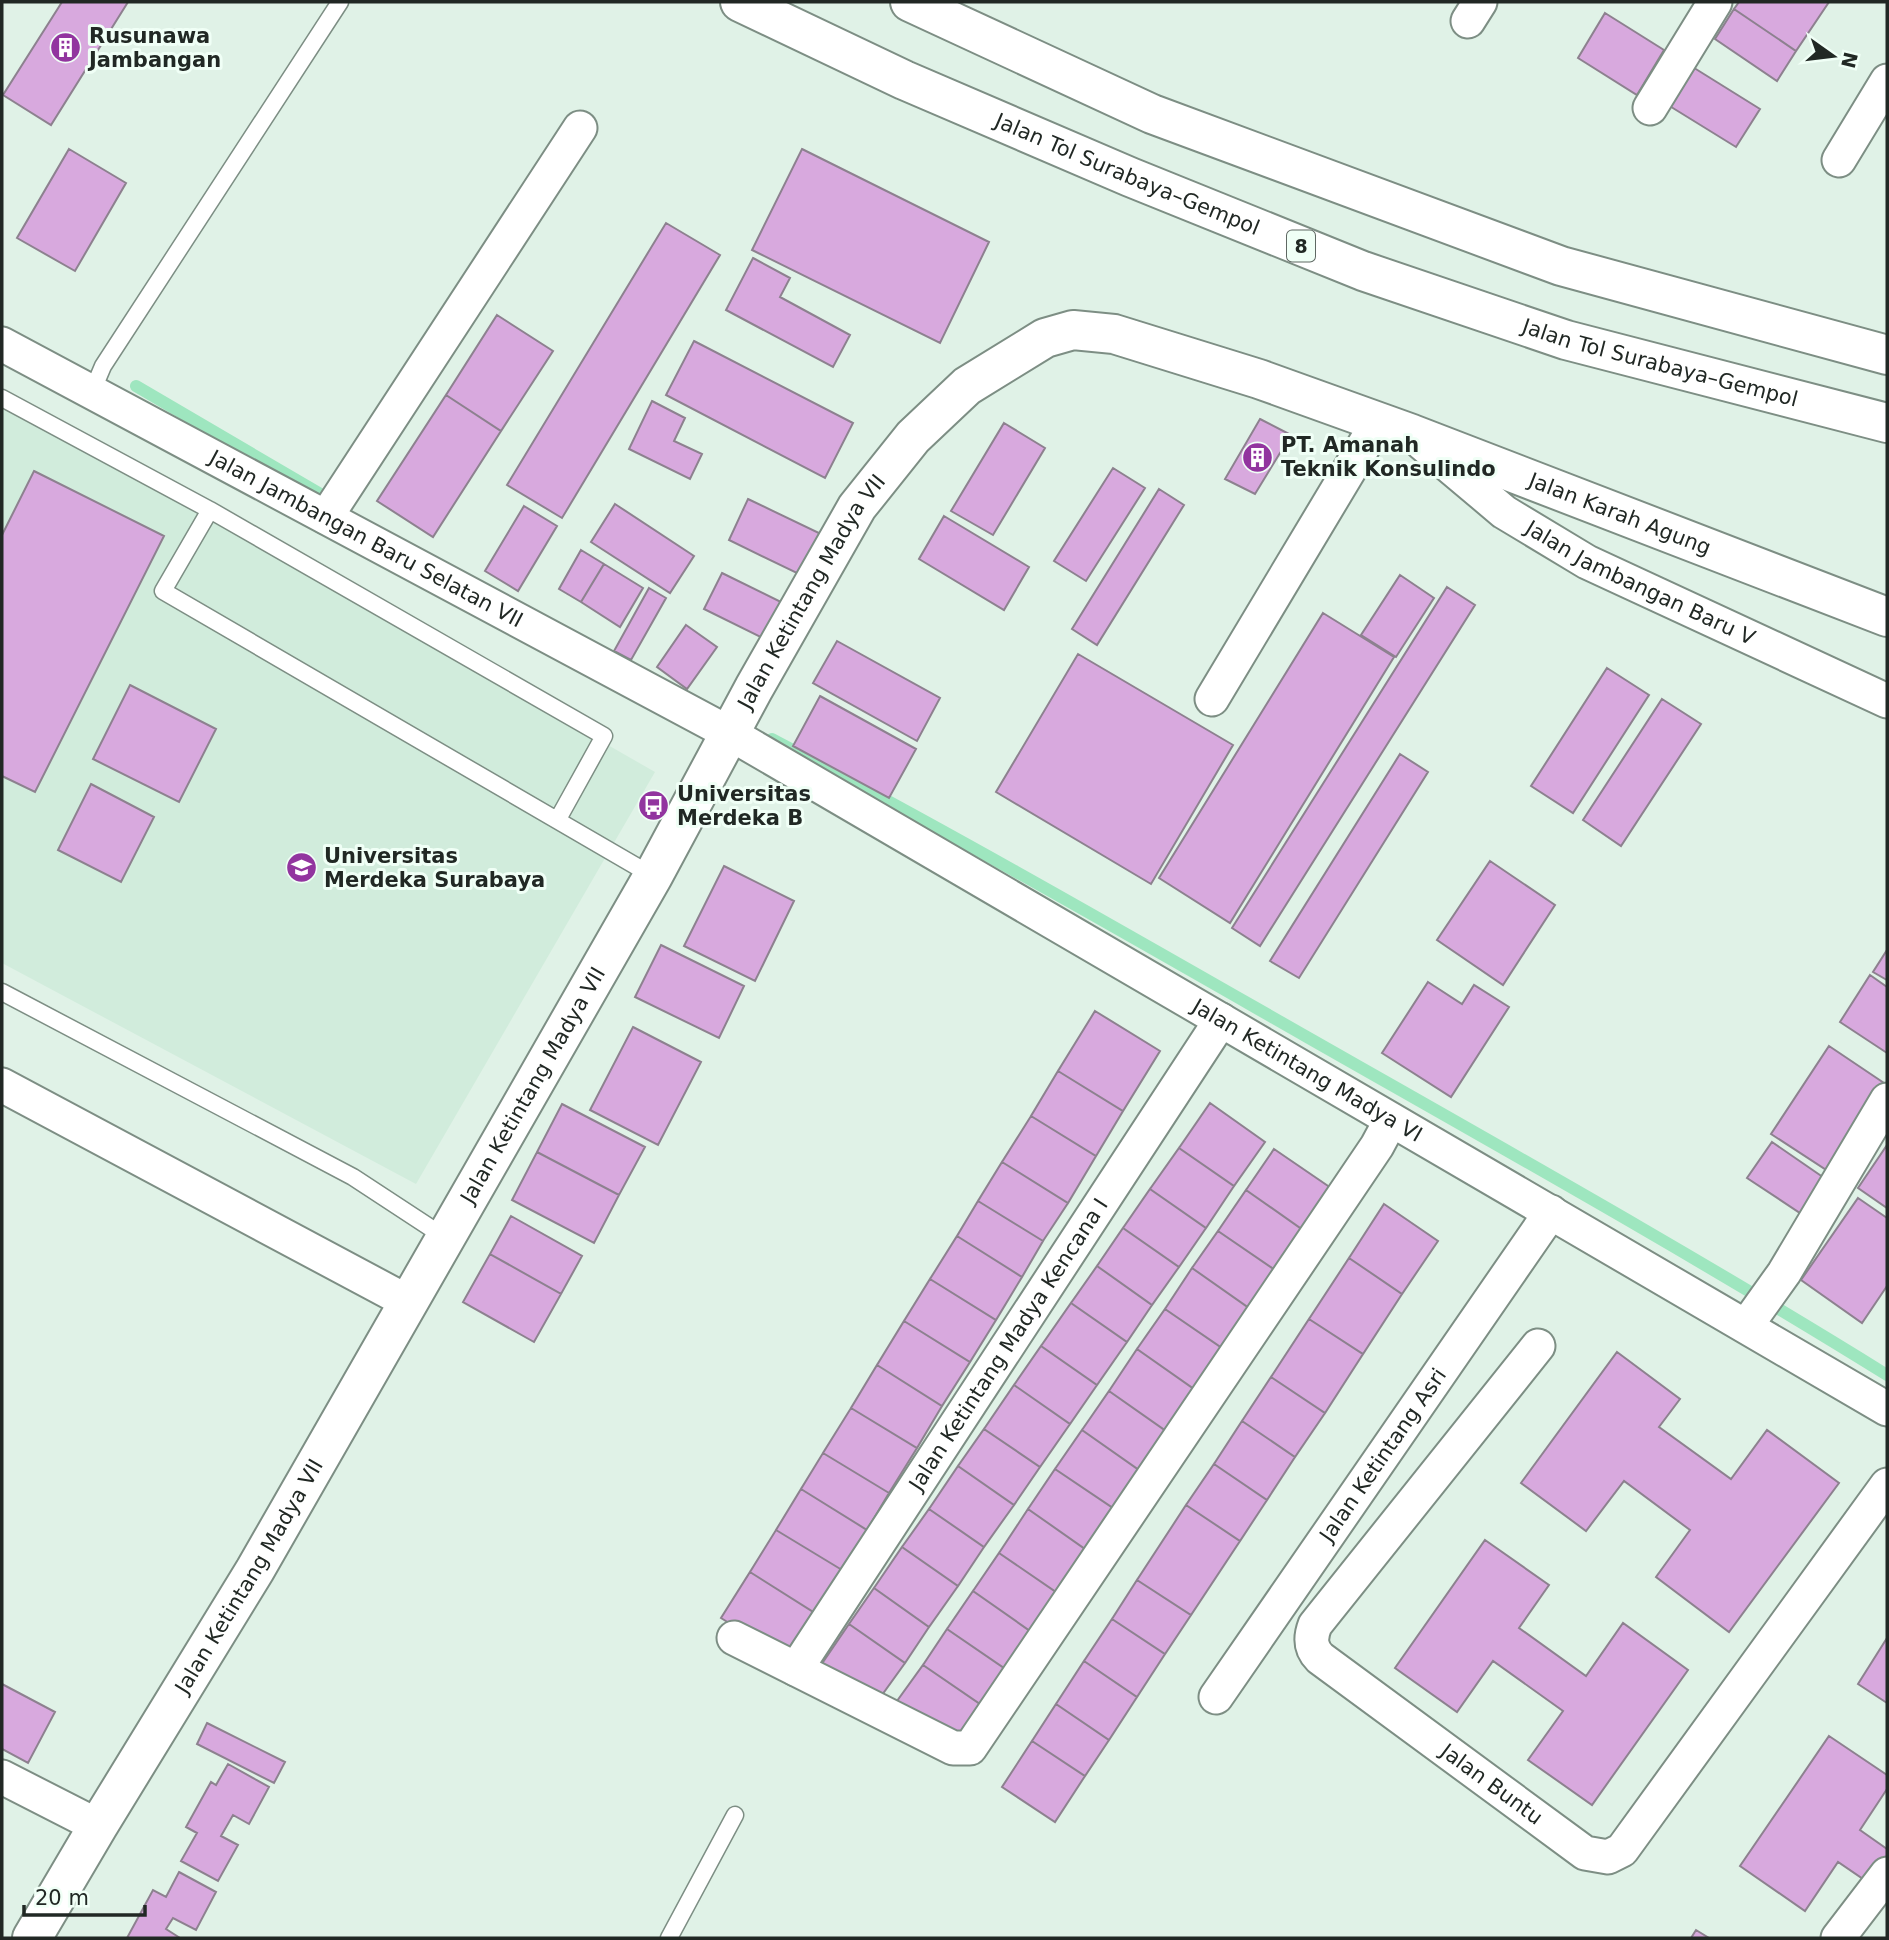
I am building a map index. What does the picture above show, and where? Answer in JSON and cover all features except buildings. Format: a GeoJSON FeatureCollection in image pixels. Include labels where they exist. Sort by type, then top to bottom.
{"type":"FeatureCollection","features":[{"type":"Feature","properties":{"kind":"main road","name":"Jalan Tol Surabaya–Gempol"},"geometry":{"type":"LineString","coordinates":[[740,2],[904,80],[1130,177],[1363,271],[1566,340],[1887,423]]}},
{"type":"Feature","properties":{"kind":"main road"},"geometry":{"type":"LineString","coordinates":[[909,2],[1152,114],[1561,266],[1887,355]]}},
{"type":"Feature","properties":{"kind":"main road","name":"Jalan Ketintang Madya VII"},"geometry":{"type":"LineString","coordinates":[[32,1938],[98,1825],[255,1570],[653,876],[754,688],[857,507],[913,437],[967,386],[1045,338],[1073,330],[1114,334]]}},
{"type":"Feature","properties":{"kind":"main road","name":"Jalan Karah Agung"},"geometry":{"type":"LineString","coordinates":[[1114,334],[1259,379],[1395,428],[1887,617]]}},
{"type":"Feature","properties":{"kind":"street"},"geometry":{"type":"LineString","coordinates":[[1650,108],[1715,2]]}},
{"type":"Feature","properties":{"kind":"street"},"geometry":{"type":"LineString","coordinates":[[1839,160],[1887,81]]}},
{"type":"Feature","properties":{"kind":"street"},"geometry":{"type":"LineString","coordinates":[[337,501],[580,128]]}},
{"type":"Feature","properties":{"kind":"street","name":"Jalan Jambangan Baru Selatan VII"},"geometry":{"type":"LineString","coordinates":[[2,344],[92,392],[337,501],[731,730]]}},
{"type":"Feature","properties":{"kind":"street"},"geometry":{"type":"LineString","coordinates":[[1212,699],[1395,428]]}},
{"type":"Feature","properties":{"kind":"street","name":"Jalan Jambangan Baru V"},"geometry":{"type":"LineString","coordinates":[[1395,428],[1504,512],[1587,562],[1887,701]]}},
{"type":"Feature","properties":{"kind":"street","name":"Jalan Ketintang Madya VI"},"geometry":{"type":"LineString","coordinates":[[731,730],[1551,1212],[1755,1315],[1887,1409]]}},
{"type":"Feature","properties":{"kind":"street","name":"Jalan Ketintang Madya Kencana I"},"geometry":{"type":"LineString","coordinates":[[796,1669],[1221,1020]]}},
{"type":"Feature","properties":{"kind":"street"},"geometry":{"type":"LineString","coordinates":[[2,1085],[408,1302]]}},
{"type":"Feature","properties":{"kind":"street"},"geometry":{"type":"LineString","coordinates":[[1755,1315],[1784,1273],[1887,1100]]}},
{"type":"Feature","properties":{"kind":"street"},"geometry":{"type":"LineString","coordinates":[[734,1638],[953,1748],[970,1748],[1377,1146],[1391,1120]]}},
{"type":"Feature","properties":{"kind":"street","name":"Jalan Ketintang Asri"},"geometry":{"type":"LineString","coordinates":[[1216,1697],[1551,1212]]}},
{"type":"Feature","properties":{"kind":"street","name":"Jalan Buntu"},"geometry":{"type":"LineString","coordinates":[[1538,1346],[1315,1625],[1311,1640],[1315,1653],[1320,1658],[1585,1853],[1608,1857],[1622,1850],[1887,1485]]}},
{"type":"Feature","properties":{"kind":"street"},"geometry":{"type":"LineString","coordinates":[[2,1777],[98,1825]]}},
{"type":"Feature","properties":{"kind":"street"},"geometry":{"type":"LineString","coordinates":[[1838,1938],[1887,1874]]}},
{"type":"Feature","properties":{"kind":"lane"},"geometry":{"type":"LineString","coordinates":[[92,392],[103,366],[340,2]]}},
{"type":"Feature","properties":{"kind":"lane"},"geometry":{"type":"LineString","coordinates":[[2,398],[210,510],[604,736],[558,819]]}},
{"type":"Feature","properties":{"kind":"lane"},"geometry":{"type":"LineString","coordinates":[[210,510],[163,591],[653,876]]}},
{"type":"Feature","properties":{"kind":"lane"},"geometry":{"type":"LineString","coordinates":[[2,992],[353,1177],[446,1238]]}},
{"type":"Feature","properties":{"kind":"lane"},"geometry":{"type":"LineString","coordinates":[[668,1938],[735,1815]]}},
{"type":"Feature","properties":{"kind":"shaded area","name":"Universitas Merdeka Surabaya"},"geometry":{"type":"Polygon","coordinates":[[[2,398],[655,772],[416,1184],[2,963],[2,398]]]}},
{"type":"Feature","properties":{"kind":"waterway"},"geometry":{"type":"LineString","coordinates":[[136,386],[334,502]]}},
{"type":"Feature","properties":{"kind":"waterway"},"geometry":{"type":"LineString","coordinates":[[772,739],[1041,886],[1526,1162],[1744,1288],[1887,1375]]}},
{"type":"Feature","properties":{"kind":"place","name":"Rusunawa Jambangan"},"geometry":{"type":"Point","coordinates":[66,48]}},
{"type":"Feature","properties":{"kind":"place","name":"PT. Amanah Teknik Konsulindo"},"geometry":{"type":"Point","coordinates":[1258,457]}},
{"type":"Feature","properties":{"kind":"place","name":"Universitas Merdeka B"},"geometry":{"type":"Point","coordinates":[654,806]}},
{"type":"Feature","properties":{"kind":"place","name":"Universitas Merdeka Surabaya"},"geometry":{"type":"Point","coordinates":[301,868]}}]}
